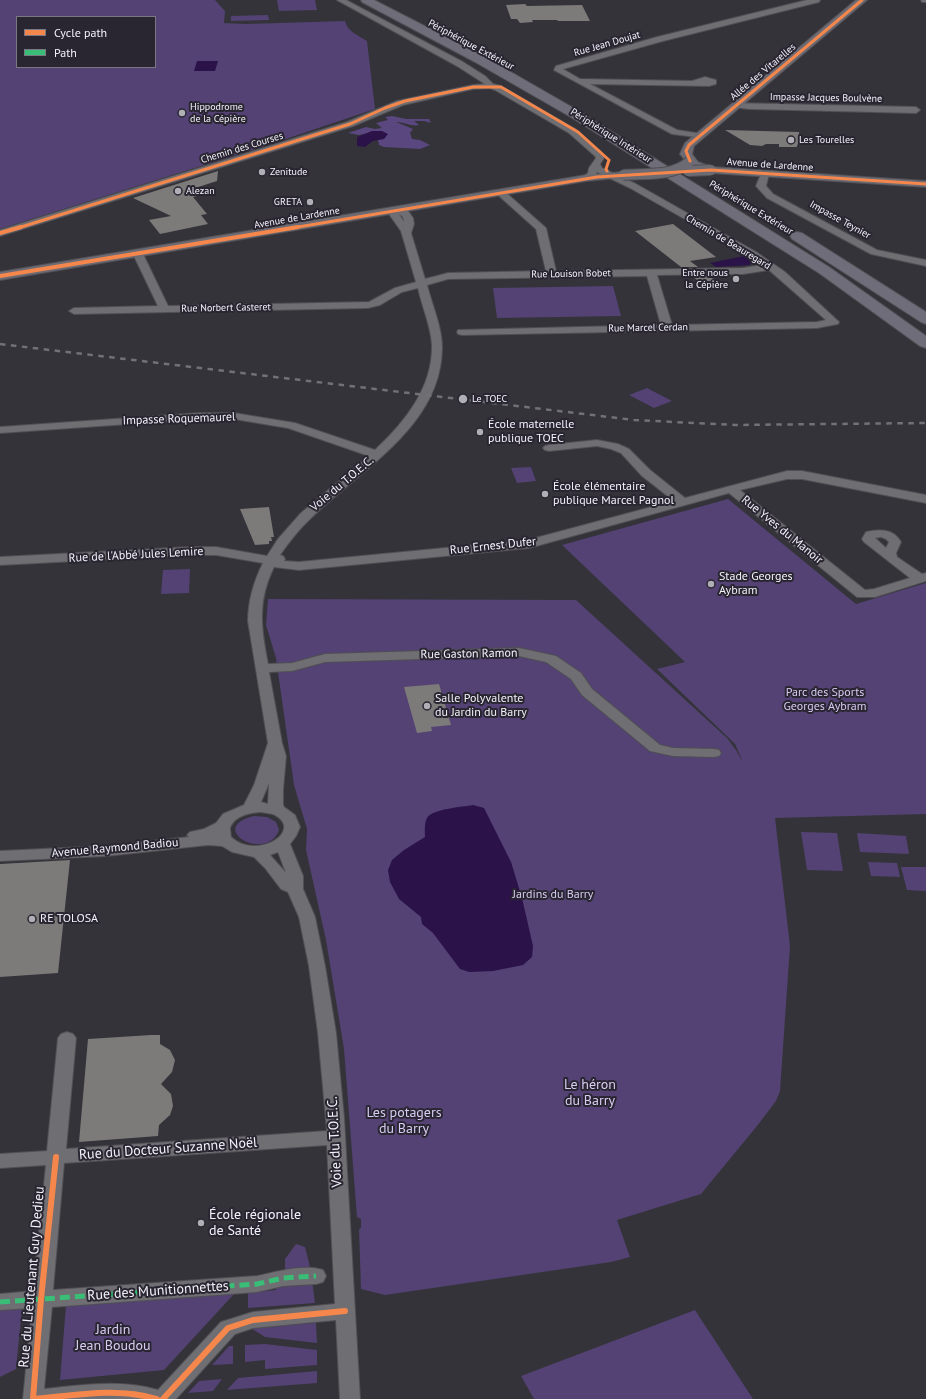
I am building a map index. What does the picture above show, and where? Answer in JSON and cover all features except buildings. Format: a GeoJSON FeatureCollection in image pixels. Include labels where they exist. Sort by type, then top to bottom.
{"type":"FeatureCollection","features":[{"type":"Feature","properties":{"kind":"highway","name":"Périphérique Intérieur"},"geometry":{"type":"LineString","coordinates":[[366,0],[466,51],[573,112],[824,270],[926,343]]}},
{"type":"Feature","properties":{"kind":"highway","name":"Périphérique Extérieur"},"geometry":{"type":"LineString","coordinates":[[383,0],[447,31],[541,82],[712,184]]}},
{"type":"Feature","properties":{"kind":"highway","name":"Périphérique Extérieur"},"geometry":{"type":"LineString","coordinates":[[784,227],[926,319]]}},
{"type":"Feature","properties":{"kind":"main road","name":"Allée des Vitarelles"},"geometry":{"type":"LineString","coordinates":[[690,162],[689,145],[862,0]]}},
{"type":"Feature","properties":{"kind":"main road","name":"Avenue de Lardenne"},"geometry":{"type":"LineString","coordinates":[[0,277],[399,212],[600,176],[676,171],[690,162],[712,170],[731,172],[926,184]]}},
{"type":"Feature","properties":{"kind":"street"},"geometry":{"type":"LineString","coordinates":[[341,0],[432,48],[438,54],[460,64],[470,72],[488,81],[490,86]]}},
{"type":"Feature","properties":{"kind":"street","name":"Rue Jean Doujat"},"geometry":{"type":"LineString","coordinates":[[700,136],[675,132],[558,70],[559,68],[660,39],[816,0]]}},
{"type":"Feature","properties":{"kind":"street"},"geometry":{"type":"LineString","coordinates":[[579,82],[693,84]]}},
{"type":"Feature","properties":{"kind":"street","name":"Chemin des Courses"},"geometry":{"type":"LineString","coordinates":[[0,234],[350,124],[400,103],[490,86],[498,88],[517,98],[577,135],[599,155],[600,176]]}},
{"type":"Feature","properties":{"kind":"street","name":"Impasse Jacques Boulvène"},"geometry":{"type":"LineString","coordinates":[[736,106],[916,110]]}},
{"type":"Feature","properties":{"kind":"street","name":"Impasse Teynier"},"geometry":{"type":"LineString","coordinates":[[765,174],[761,186],[770,196],[803,212],[874,252],[926,263]]}},
{"type":"Feature","properties":{"kind":"street","name":"Chemin de Beauregard"},"geometry":{"type":"LineString","coordinates":[[600,176],[627,182],[753,254],[772,267],[834,322]]}},
{"type":"Feature","properties":{"kind":"street"},"geometry":{"type":"LineString","coordinates":[[503,194],[541,228],[552,274]]}},
{"type":"Feature","properties":{"kind":"street","name":"Voie du T.O.E.C."},"geometry":{"type":"LineString","coordinates":[[277,810],[275,798],[279,771],[279,750],[275,743],[255,631],[255,608],[270,560],[276,549],[293,528],[314,506],[377,455],[399,434],[430,386],[437,368],[437,345],[407,232],[399,212]]}},
{"type":"Feature","properties":{"kind":"street"},"geometry":{"type":"LineString","coordinates":[[139,255],[164,309]]}},
{"type":"Feature","properties":{"kind":"street","name":"Rue Louison Bobet"},"geometry":{"type":"LineString","coordinates":[[376,304],[394,291],[448,276],[743,271],[772,267]]}},
{"type":"Feature","properties":{"kind":"street"},"geometry":{"type":"LineString","coordinates":[[651,273],[667,328]]}},
{"type":"Feature","properties":{"kind":"street","name":"Rue Norbert Casteret"},"geometry":{"type":"LineString","coordinates":[[74,311],[376,304]]}},
{"type":"Feature","properties":{"kind":"street","name":"Rue Marcel Cerdan"},"geometry":{"type":"LineString","coordinates":[[462,332],[817,325],[834,322]]}},
{"type":"Feature","properties":{"kind":"street","name":"Impasse Roquemaurel"},"geometry":{"type":"LineString","coordinates":[[0,430],[200,416],[234,416],[291,425],[377,455]]}},
{"type":"Feature","properties":{"kind":"street"},"geometry":{"type":"LineString","coordinates":[[549,448],[597,443],[614,446],[625,451],[646,473],[683,502]]}},
{"type":"Feature","properties":{"kind":"street","name":"Rue Yves du Manoir"},"geometry":{"type":"LineString","coordinates":[[731,489],[787,475],[802,475],[926,499]]}},
{"type":"Feature","properties":{"kind":"street","name":"Rue Ernest Dufer"},"geometry":{"type":"LineString","coordinates":[[270,560],[278,565],[287,566],[528,544],[731,489]]}},
{"type":"Feature","properties":{"kind":"street","name":"Rue Yves du Manoir"},"geometry":{"type":"LineString","coordinates":[[731,489],[862,594],[875,593],[923,578]]}},
{"type":"Feature","properties":{"kind":"street","name":"Rue de l'Abbé Jules Lemire"},"geometry":{"type":"LineString","coordinates":[[0,561],[204,551],[239,554],[270,560]]}},
{"type":"Feature","properties":{"kind":"street"},"geometry":{"type":"LineString","coordinates":[[891,557],[923,578]]}},
{"type":"Feature","properties":{"kind":"street","name":"Rue Gaston Ramon"},"geometry":{"type":"LineString","coordinates":[[262,668],[292,667],[325,658],[519,652],[551,659],[576,676],[588,692],[655,748],[673,752],[714,752]]}},
{"type":"Feature","properties":{"kind":"street"},"geometry":{"type":"LineString","coordinates":[[250,808],[258,797],[266,765],[275,743]]}},
{"type":"Feature","properties":{"kind":"street"},"geometry":{"type":"LineString","coordinates":[[260,807],[277,810],[286,815],[291,821],[292,829],[290,837],[283,844],[272,849],[258,852],[239,850],[226,841],[222,834],[223,826],[233,814],[250,808],[260,807]]}},
{"type":"Feature","properties":{"kind":"street","name":"Avenue Raymond Badiou"},"geometry":{"type":"LineString","coordinates":[[2,856],[32,851],[153,842],[207,833],[223,826]]}},
{"type":"Feature","properties":{"kind":"street","name":"Avenue Raymond Badiou"},"geometry":{"type":"LineString","coordinates":[[2,856],[106,851],[208,840],[226,841]]}},
{"type":"Feature","properties":{"kind":"street","name":"Voie du T.O.E.C."},"geometry":{"type":"LineString","coordinates":[[283,844],[295,876],[295,889],[307,917],[317,966],[327,1033],[336,1137],[350,1399]]}},
{"type":"Feature","properties":{"kind":"street","name":"Voie du T.O.E.C."},"geometry":{"type":"LineString","coordinates":[[258,852],[271,864],[287,885],[295,889]]}},
{"type":"Feature","properties":{"kind":"street","name":"Rue du Lieutenant Guy Dedieu"},"geometry":{"type":"LineString","coordinates":[[34,1399],[41,1299],[67,1038]]}},
{"type":"Feature","properties":{"kind":"street","name":"Rue du Docteur Suzanne Noël"},"geometry":{"type":"LineString","coordinates":[[0,1161],[336,1137]]}},
{"type":"Feature","properties":{"kind":"street","name":"Rue des Munitionnettes"},"geometry":{"type":"LineString","coordinates":[[0,1302],[257,1284],[283,1278],[316,1276]]}},
{"type":"Feature","properties":{"kind":"street"},"geometry":{"type":"LineString","coordinates":[[163,1399],[228,1328],[253,1320],[345,1311]]}},
{"type":"Feature","properties":{"kind":"street"},"geometry":{"type":"LineString","coordinates":[[34,1399],[110,1393],[145,1394],[157,1399]]}},
{"type":"Feature","properties":{"kind":"green space","name":"Hippodrome de la Cépière"},"geometry":{"type":"Polygon","coordinates":[[[0,0],[215,0],[225,11],[224,23],[246,24],[345,21],[348,28],[367,41],[375,109],[265,146],[0,229],[0,0]]]}},
{"type":"Feature","properties":{"kind":"green space"},"geometry":{"type":"Polygon","coordinates":[[[277,0],[315,0],[317,10],[279,11],[277,0]]]}},
{"type":"Feature","properties":{"kind":"green space"},"geometry":{"type":"Polygon","coordinates":[[[268,15],[269,20],[231,21],[231,16],[268,15]]]}},
{"type":"Feature","properties":{"kind":"green space"},"geometry":{"type":"Polygon","coordinates":[[[613,286],[621,316],[497,318],[493,288],[613,286]]]}},
{"type":"Feature","properties":{"kind":"green space"},"geometry":{"type":"Polygon","coordinates":[[[647,388],[672,401],[654,408],[629,395],[647,388]]]}},
{"type":"Feature","properties":{"kind":"green space"},"geometry":{"type":"Polygon","coordinates":[[[531,467],[536,481],[517,483],[511,468],[531,467]]]}},
{"type":"Feature","properties":{"kind":"green space","name":"Jardins du Barry"},"geometry":{"type":"Polygon","coordinates":[[[728,499],[856,604],[926,583],[926,814],[775,818],[790,946],[780,1091],[776,1101],[757,1126],[701,1194],[617,1220],[630,1257],[611,1262],[385,1295],[361,1289],[359,1229],[361,1228],[361,1219],[357,1217],[344,1049],[326,940],[306,850],[307,829],[294,785],[276,658],[266,625],[268,599],[576,600],[727,738],[743,762],[735,744],[657,669],[685,662],[562,545],[728,499]]]}},
{"type":"Feature","properties":{"kind":"green space"},"geometry":{"type":"Polygon","coordinates":[[[190,569],[189,593],[161,594],[163,570],[190,569]]]}},
{"type":"Feature","properties":{"kind":"green space"},"geometry":{"type":"Polygon","coordinates":[[[254,816],[267,817],[276,822],[279,830],[272,840],[263,844],[253,844],[237,835],[236,828],[241,821],[254,816]]]}},
{"type":"Feature","properties":{"kind":"green space"},"geometry":{"type":"Polygon","coordinates":[[[801,832],[837,833],[843,871],[807,870],[801,832]]]}},
{"type":"Feature","properties":{"kind":"green space"},"geometry":{"type":"Polygon","coordinates":[[[857,833],[906,836],[909,854],[860,852],[857,833]]]}},
{"type":"Feature","properties":{"kind":"green space"},"geometry":{"type":"Polygon","coordinates":[[[868,862],[897,863],[900,877],[871,876],[868,862]]]}},
{"type":"Feature","properties":{"kind":"green space"},"geometry":{"type":"Polygon","coordinates":[[[901,867],[926,867],[926,891],[907,890],[901,867]]]}},
{"type":"Feature","properties":{"kind":"green space"},"geometry":{"type":"Polygon","coordinates":[[[296,1244],[305,1247],[311,1271],[285,1273],[285,1259],[296,1244]]]}},
{"type":"Feature","properties":{"kind":"green space"},"geometry":{"type":"Polygon","coordinates":[[[312,1280],[315,1303],[248,1308],[248,1293],[276,1290],[276,1284],[312,1280]]]}},
{"type":"Feature","properties":{"kind":"green space","name":"Jardin Jean Boudou"},"geometry":{"type":"Polygon","coordinates":[[[235,1293],[164,1370],[60,1380],[66,1305],[235,1293]]]}},
{"type":"Feature","properties":{"kind":"green space"},"geometry":{"type":"Polygon","coordinates":[[[22,1308],[16,1369],[0,1377],[0,1310],[22,1308]]]}},
{"type":"Feature","properties":{"kind":"green space"},"geometry":{"type":"Polygon","coordinates":[[[695,1310],[753,1399],[534,1399],[521,1376],[695,1310]]]}},
{"type":"Feature","properties":{"kind":"green space"},"geometry":{"type":"Polygon","coordinates":[[[316,1323],[317,1343],[265,1337],[249,1327],[316,1323]]]}},
{"type":"Feature","properties":{"kind":"green space"},"geometry":{"type":"Polygon","coordinates":[[[265,1344],[317,1350],[317,1365],[265,1369],[265,1360],[245,1362],[245,1345],[265,1344]]]}},
{"type":"Feature","properties":{"kind":"green space"},"geometry":{"type":"Polygon","coordinates":[[[229,1346],[233,1346],[233,1364],[212,1365],[229,1346]]]}},
{"type":"Feature","properties":{"kind":"green space"},"geometry":{"type":"Polygon","coordinates":[[[317,1371],[317,1383],[227,1390],[238,1378],[317,1371]]]}},
{"type":"Feature","properties":{"kind":"green space"},"geometry":{"type":"Polygon","coordinates":[[[222,1379],[213,1391],[188,1393],[199,1381],[222,1379]]]}},
{"type":"Feature","properties":{"kind":"shaded area"},"geometry":{"type":"Polygon","coordinates":[[[197,61],[218,61],[215,71],[194,71],[197,61]]]}},
{"type":"Feature","properties":{"kind":"shaded area"},"geometry":{"type":"Polygon","coordinates":[[[392,116],[406,119],[429,119],[431,123],[414,121],[419,125],[396,122],[413,129],[410,133],[412,139],[420,140],[430,145],[420,149],[384,147],[379,145],[378,140],[385,137],[379,131],[359,135],[348,133],[366,127],[375,129],[382,128],[376,123],[388,120],[385,117],[392,116]]]}},
{"type":"Feature","properties":{"kind":"shaded area"},"geometry":{"type":"Polygon","coordinates":[[[372,131],[382,131],[388,134],[384,139],[373,141],[365,147],[357,146],[357,137],[372,131]]]}},
{"type":"Feature","properties":{"kind":"shaded area"},"geometry":{"type":"Polygon","coordinates":[[[744,256],[751,262],[750,265],[716,267],[710,263],[744,256]]]}},
{"type":"Feature","properties":{"kind":"shaded area"},"geometry":{"type":"Polygon","coordinates":[[[473,805],[484,808],[511,862],[522,898],[533,946],[532,957],[523,965],[493,971],[469,972],[460,969],[433,933],[422,924],[421,917],[399,899],[390,882],[388,870],[392,860],[404,850],[425,837],[425,823],[430,815],[441,810],[473,805]]]}},
{"type":"Feature","properties":{"kind":"railway"},"geometry":{"type":"LineString","coordinates":[[0,344],[634,420],[735,425],[926,423]]}},
{"type":"Feature","properties":{"kind":"marked path"},"geometry":{"type":"LineString","coordinates":[[0,1302],[257,1284],[283,1278],[316,1276]]}},
{"type":"Feature","properties":{"kind":"cycle path"},"geometry":{"type":"LineString","coordinates":[[690,161],[686,151],[689,145],[862,0]]}},
{"type":"Feature","properties":{"kind":"cycle path"},"geometry":{"type":"LineString","coordinates":[[0,233],[350,124],[385,108],[405,101],[473,87],[501,87],[578,132],[609,160],[606,169],[607,171]]}},
{"type":"Feature","properties":{"kind":"cycle path"},"geometry":{"type":"LineString","coordinates":[[0,276],[597,177],[711,170],[926,184]]}},
{"type":"Feature","properties":{"kind":"cycle path"},"geometry":{"type":"LineString","coordinates":[[33,1399],[41,1299],[56,1157]]}},
{"type":"Feature","properties":{"kind":"cycle path"},"geometry":{"type":"LineString","coordinates":[[163,1399],[228,1328],[253,1320],[345,1311]]}},
{"type":"Feature","properties":{"kind":"cycle path"},"geometry":{"type":"LineString","coordinates":[[35,1399],[114,1392],[144,1395],[157,1399]]}},
{"type":"Feature","properties":{"kind":"place","name":"Hippodrome de la Cépière"},"geometry":{"type":"Point","coordinates":[182,113]}},
{"type":"Feature","properties":{"kind":"place","name":"Les Tourelles"},"geometry":{"type":"Point","coordinates":[791,140]}},
{"type":"Feature","properties":{"kind":"place","name":"Zenitude"},"geometry":{"type":"Point","coordinates":[262,172]}},
{"type":"Feature","properties":{"kind":"place","name":"Alezan"},"geometry":{"type":"Point","coordinates":[178,191]}},
{"type":"Feature","properties":{"kind":"place","name":"GRETA"},"geometry":{"type":"Point","coordinates":[310,202]}},
{"type":"Feature","properties":{"kind":"place","name":"Entre nous la Cépière"},"geometry":{"type":"Point","coordinates":[736,279]}},
{"type":"Feature","properties":{"kind":"place","name":"Le TOEC"},"geometry":{"type":"Point","coordinates":[463,399]}},
{"type":"Feature","properties":{"kind":"place","name":"École maternelle publique TOEC"},"geometry":{"type":"Point","coordinates":[480,432]}},
{"type":"Feature","properties":{"kind":"place","name":"École élémentaire publique Marcel Pagnol"},"geometry":{"type":"Point","coordinates":[545,494]}},
{"type":"Feature","properties":{"kind":"place","name":"Stade Georges Aybram"},"geometry":{"type":"Point","coordinates":[711,584]}},
{"type":"Feature","properties":{"kind":"place","name":"Salle Polyvalente du Jardin du Barry"},"geometry":{"type":"Point","coordinates":[427,706]}},
{"type":"Feature","properties":{"kind":"place","name":"RE TOLOSA"},"geometry":{"type":"Point","coordinates":[32,919]}},
{"type":"Feature","properties":{"kind":"place","name":"École régionale de Santé"},"geometry":{"type":"Point","coordinates":[201,1223]}},
{"type":"Feature","properties":{"kind":"park label","name":"Parc des Sports Georges Aybram"},"geometry":{"type":"Point","coordinates":[825,700]}},
{"type":"Feature","properties":{"kind":"park label","name":"Le héron du Barry"},"geometry":{"type":"Point","coordinates":[590,1094]}},
{"type":"Feature","properties":{"kind":"park label","name":"Les potagers du Barry"},"geometry":{"type":"Point","coordinates":[404,1122]}}]}
